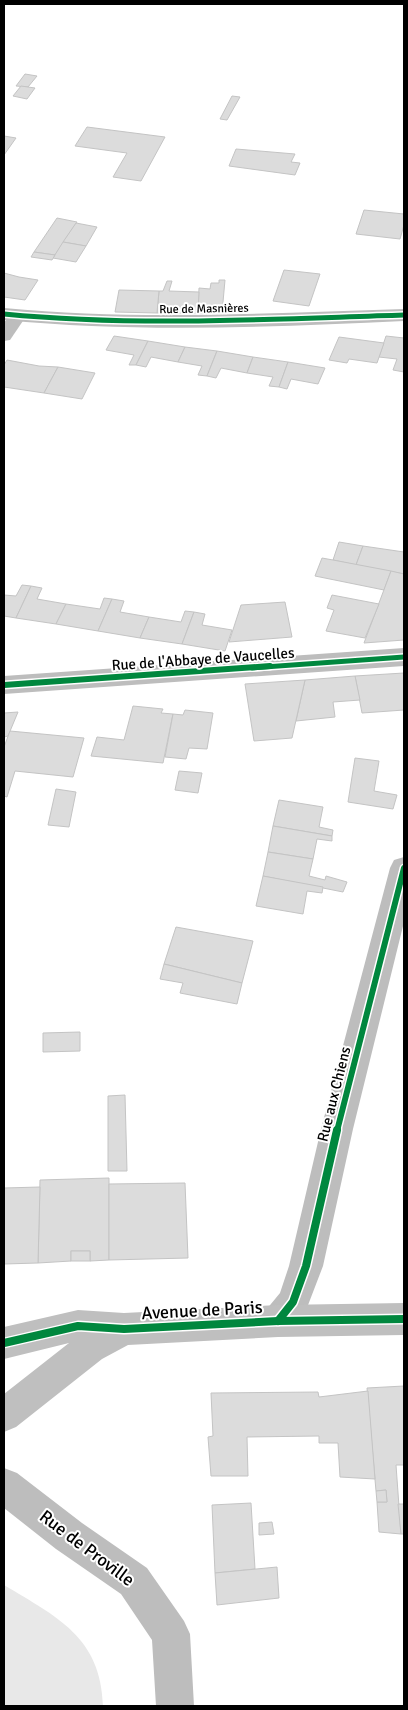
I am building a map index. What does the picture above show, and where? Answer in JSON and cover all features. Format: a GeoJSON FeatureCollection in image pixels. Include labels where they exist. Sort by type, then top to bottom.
{"type":"FeatureCollection","features":[{"type":"Feature","properties":{"kind":"main road","name":"Avenue de Paris"},"geometry":{"type":"LineString","coordinates":[[4,1342],[83,1324],[103,1324],[124,1329],[278,1321],[404,1319]]}},
{"type":"Feature","properties":{"kind":"main road","name":"Avenue de Paris"},"geometry":{"type":"LineString","coordinates":[[4,1415],[90,1348],[124,1329]]}},
{"type":"Feature","properties":{"kind":"street","name":"Rue de Masnières"},"geometry":{"type":"LineString","coordinates":[[11,314],[45,319],[154,321],[404,315]]}},
{"type":"Feature","properties":{"kind":"street","name":"Rue de l'Abbaye de Vaucelles"},"geometry":{"type":"LineString","coordinates":[[4,685],[404,658]]}},
{"type":"Feature","properties":{"kind":"street","name":"Rue aux Chiens"},"geometry":{"type":"LineString","coordinates":[[278,1321],[292,1302],[306,1266],[337,1129],[404,868]]}},
{"type":"Feature","properties":{"kind":"street","name":"Rue de Proville"},"geometry":{"type":"LineString","coordinates":[[4,1486],[69,1536],[134,1581],[171,1634],[174,1706]]}},
{"type":"Feature","properties":{"kind":"lane"},"geometry":{"type":"LineString","coordinates":[[4,336],[11,314]]}},
{"type":"Feature","properties":{"kind":"shaded area"},"geometry":{"type":"Polygon","coordinates":[[[4,1585],[58,1619],[85,1646],[94,1662],[100,1682],[103,1706],[4,1706],[4,1585]]]}},
{"type":"Feature","properties":{"kind":"building"},"geometry":{"type":"Polygon","coordinates":[[[25,74],[37,76],[28,87],[16,86],[25,74]]]}},
{"type":"Feature","properties":{"kind":"building"},"geometry":{"type":"Polygon","coordinates":[[[21,86],[35,88],[27,99],[13,96],[21,86]]]}},
{"type":"Feature","properties":{"kind":"building"},"geometry":{"type":"Polygon","coordinates":[[[232,96],[240,97],[227,120],[220,119],[232,96]]]}},
{"type":"Feature","properties":{"kind":"building"},"geometry":{"type":"Polygon","coordinates":[[[87,127],[165,137],[141,181],[113,177],[127,153],[75,146],[87,127]]]}},
{"type":"Feature","properties":{"kind":"building"},"geometry":{"type":"Polygon","coordinates":[[[4,136],[16,138],[4,155],[4,136]]]}},
{"type":"Feature","properties":{"kind":"building"},"geometry":{"type":"Polygon","coordinates":[[[236,149],[295,154],[291,162],[300,163],[295,175],[229,166],[236,149]]]}},
{"type":"Feature","properties":{"kind":"building"},"geometry":{"type":"Polygon","coordinates":[[[364,210],[404,214],[404,225],[400,239],[356,234],[364,210]]]}},
{"type":"Feature","properties":{"kind":"building"},"geometry":{"type":"Polygon","coordinates":[[[57,218],[77,222],[55,255],[34,252],[57,218]]]}},
{"type":"Feature","properties":{"kind":"building"},"geometry":{"type":"Polygon","coordinates":[[[76,223],[97,227],[86,246],[63,242],[76,223]]]}},
{"type":"Feature","properties":{"kind":"building"},"geometry":{"type":"Polygon","coordinates":[[[63,242],[86,246],[76,262],[53,258],[63,242]]]}},
{"type":"Feature","properties":{"kind":"building"},"geometry":{"type":"Polygon","coordinates":[[[34,252],[55,255],[52,260],[31,257],[34,252]]]}},
{"type":"Feature","properties":{"kind":"building"},"geometry":{"type":"Polygon","coordinates":[[[284,270],[320,274],[309,306],[273,301],[284,270]]]}},
{"type":"Feature","properties":{"kind":"building"},"geometry":{"type":"Polygon","coordinates":[[[4,273],[38,280],[25,300],[4,297],[4,273]]]}},
{"type":"Feature","properties":{"kind":"building"},"geometry":{"type":"Polygon","coordinates":[[[219,280],[225,280],[222,313],[198,313],[199,288],[210,289],[211,283],[219,283],[219,280]]]}},
{"type":"Feature","properties":{"kind":"building"},"geometry":{"type":"Polygon","coordinates":[[[167,281],[172,281],[169,291],[199,292],[198,313],[157,313],[159,291],[163,291],[167,281]]]}},
{"type":"Feature","properties":{"kind":"building"},"geometry":{"type":"Polygon","coordinates":[[[119,290],[159,291],[157,313],[115,312],[119,290]]]}},
{"type":"Feature","properties":{"kind":"building"},"geometry":{"type":"Polygon","coordinates":[[[114,336],[148,341],[136,365],[129,365],[134,355],[106,350],[114,336]]]}},
{"type":"Feature","properties":{"kind":"building"},"geometry":{"type":"Polygon","coordinates":[[[386,336],[404,338],[404,372],[393,370],[397,359],[379,357],[386,336]]]}},
{"type":"Feature","properties":{"kind":"building"},"geometry":{"type":"Polygon","coordinates":[[[339,337],[384,343],[377,363],[349,359],[347,363],[329,360],[339,337]]]}},
{"type":"Feature","properties":{"kind":"building"},"geometry":{"type":"Polygon","coordinates":[[[148,341],[185,347],[178,362],[151,357],[146,367],[136,365],[148,341]]]}},
{"type":"Feature","properties":{"kind":"building"},"geometry":{"type":"Polygon","coordinates":[[[185,347],[217,351],[207,376],[198,375],[202,366],[178,362],[185,347]]]}},
{"type":"Feature","properties":{"kind":"building"},"geometry":{"type":"Polygon","coordinates":[[[217,351],[253,357],[247,373],[221,368],[216,378],[207,376],[217,351]]]}},
{"type":"Feature","properties":{"kind":"building"},"geometry":{"type":"Polygon","coordinates":[[[253,357],[288,362],[279,387],[269,386],[273,377],[247,373],[253,357]]]}},
{"type":"Feature","properties":{"kind":"building"},"geometry":{"type":"Polygon","coordinates":[[[7,360],[39,366],[58,367],[44,393],[4,387],[4,365],[7,360]]]}},
{"type":"Feature","properties":{"kind":"building"},"geometry":{"type":"Polygon","coordinates":[[[288,362],[325,368],[318,384],[291,379],[287,389],[279,387],[288,362]]]}},
{"type":"Feature","properties":{"kind":"building"},"geometry":{"type":"Polygon","coordinates":[[[58,367],[95,373],[82,399],[44,393],[58,367]]]}},
{"type":"Feature","properties":{"kind":"building"},"geometry":{"type":"Polygon","coordinates":[[[339,542],[363,546],[356,565],[333,560],[339,542]]]}},
{"type":"Feature","properties":{"kind":"building"},"geometry":{"type":"Polygon","coordinates":[[[363,546],[404,552],[404,574],[356,565],[363,546]]]}},
{"type":"Feature","properties":{"kind":"building"},"geometry":{"type":"Polygon","coordinates":[[[322,558],[391,571],[384,590],[315,576],[322,558]]]}},
{"type":"Feature","properties":{"kind":"building"},"geometry":{"type":"Polygon","coordinates":[[[391,571],[404,574],[404,640],[364,643],[391,571]]]}},
{"type":"Feature","properties":{"kind":"building"},"geometry":{"type":"Polygon","coordinates":[[[22,585],[31,586],[16,618],[4,616],[4,595],[16,596],[22,585]]]}},
{"type":"Feature","properties":{"kind":"building"},"geometry":{"type":"Polygon","coordinates":[[[31,586],[42,588],[37,599],[66,604],[56,624],[16,618],[31,586]]]}},
{"type":"Feature","properties":{"kind":"building"},"geometry":{"type":"Polygon","coordinates":[[[332,595],[379,604],[365,638],[326,631],[334,610],[327,608],[332,595]]]}},
{"type":"Feature","properties":{"kind":"building"},"geometry":{"type":"Polygon","coordinates":[[[104,598],[112,599],[98,631],[56,624],[66,604],[100,609],[104,598]]]}},
{"type":"Feature","properties":{"kind":"building"},"geometry":{"type":"Polygon","coordinates":[[[112,599],[124,601],[120,612],[149,617],[140,638],[98,631],[112,599]]]}},
{"type":"Feature","properties":{"kind":"building"},"geometry":{"type":"Polygon","coordinates":[[[285,602],[292,637],[229,642],[241,605],[285,602]]]}},
{"type":"Feature","properties":{"kind":"building"},"geometry":{"type":"Polygon","coordinates":[[[185,611],[194,612],[182,644],[140,638],[149,617],[181,622],[185,611]]]}},
{"type":"Feature","properties":{"kind":"building"},"geometry":{"type":"Polygon","coordinates":[[[194,612],[205,614],[202,625],[232,630],[225,651],[182,644],[194,612]]]}},
{"type":"Feature","properties":{"kind":"building"},"geometry":{"type":"Polygon","coordinates":[[[404,673],[404,710],[362,713],[355,676],[404,673]]]}},
{"type":"Feature","properties":{"kind":"building"},"geometry":{"type":"Polygon","coordinates":[[[355,676],[360,700],[333,702],[335,717],[296,721],[305,680],[355,676]]]}},
{"type":"Feature","properties":{"kind":"building"},"geometry":{"type":"Polygon","coordinates":[[[305,680],[292,738],[254,741],[245,684],[305,680]]]}},
{"type":"Feature","properties":{"kind":"building"},"geometry":{"type":"Polygon","coordinates":[[[133,706],[163,709],[161,713],[173,714],[163,763],[91,756],[97,737],[124,740],[133,706]]]}},
{"type":"Feature","properties":{"kind":"building"},"geometry":{"type":"Polygon","coordinates":[[[185,710],[213,713],[207,749],[189,748],[186,759],[165,757],[173,714],[183,715],[185,710]]]}},
{"type":"Feature","properties":{"kind":"building"},"geometry":{"type":"Polygon","coordinates":[[[18,712],[8,736],[4,737],[4,713],[18,712]]]}},
{"type":"Feature","properties":{"kind":"building"},"geometry":{"type":"Polygon","coordinates":[[[10,731],[84,738],[73,777],[15,771],[7,797],[4,796],[4,747],[10,731]]]}},
{"type":"Feature","properties":{"kind":"building"},"geometry":{"type":"Polygon","coordinates":[[[355,758],[379,761],[374,791],[397,795],[393,809],[348,802],[355,758]]]}},
{"type":"Feature","properties":{"kind":"building"},"geometry":{"type":"Polygon","coordinates":[[[179,771],[202,773],[198,793],[175,790],[179,771]]]}},
{"type":"Feature","properties":{"kind":"building"},"geometry":{"type":"Polygon","coordinates":[[[56,789],[76,792],[69,827],[48,825],[56,789]]]}},
{"type":"Feature","properties":{"kind":"building"},"geometry":{"type":"Polygon","coordinates":[[[279,800],[323,807],[319,827],[333,830],[332,836],[273,826],[279,800]]]}},
{"type":"Feature","properties":{"kind":"building"},"geometry":{"type":"Polygon","coordinates":[[[273,826],[332,836],[332,841],[317,839],[313,859],[268,852],[273,826]]]}},
{"type":"Feature","properties":{"kind":"building"},"geometry":{"type":"Polygon","coordinates":[[[268,852],[313,859],[309,876],[325,880],[326,876],[347,882],[343,892],[263,876],[268,852]]]}},
{"type":"Feature","properties":{"kind":"building"},"geometry":{"type":"Polygon","coordinates":[[[263,876],[323,887],[322,893],[307,891],[303,914],[256,906],[263,876]]]}},
{"type":"Feature","properties":{"kind":"building"},"geometry":{"type":"Polygon","coordinates":[[[176,927],[253,941],[242,983],[164,964],[176,927]]]}},
{"type":"Feature","properties":{"kind":"building"},"geometry":{"type":"Polygon","coordinates":[[[164,964],[242,983],[237,1004],[180,993],[183,983],[160,979],[164,964]]]}},
{"type":"Feature","properties":{"kind":"building"},"geometry":{"type":"Polygon","coordinates":[[[80,1032],[80,1051],[43,1052],[43,1033],[80,1032]]]}},
{"type":"Feature","properties":{"kind":"building"},"geometry":{"type":"Polygon","coordinates":[[[125,1095],[127,1171],[108,1171],[108,1096],[125,1095]]]}},
{"type":"Feature","properties":{"kind":"building"},"geometry":{"type":"Polygon","coordinates":[[[109,1178],[109,1260],[90,1261],[90,1251],[71,1251],[71,1261],[38,1263],[40,1180],[109,1178]]]}},
{"type":"Feature","properties":{"kind":"building"},"geometry":{"type":"Polygon","coordinates":[[[185,1183],[188,1258],[109,1260],[109,1184],[185,1183]]]}},
{"type":"Feature","properties":{"kind":"building"},"geometry":{"type":"Polygon","coordinates":[[[40,1187],[38,1263],[4,1264],[4,1188],[40,1187]]]}},
{"type":"Feature","properties":{"kind":"building"},"geometry":{"type":"Polygon","coordinates":[[[71,1251],[90,1251],[90,1261],[71,1261],[71,1251]]]}},
{"type":"Feature","properties":{"kind":"building"},"geometry":{"type":"Polygon","coordinates":[[[404,1386],[404,1465],[396,1465],[401,1534],[379,1532],[377,1502],[387,1502],[386,1490],[376,1491],[367,1388],[404,1386]]]}},
{"type":"Feature","properties":{"kind":"building"},"geometry":{"type":"Polygon","coordinates":[[[368,1391],[375,1479],[340,1477],[338,1443],[319,1443],[319,1436],[247,1437],[248,1476],[211,1476],[208,1437],[213,1436],[211,1393],[318,1392],[319,1397],[368,1391]]]}},
{"type":"Feature","properties":{"kind":"building"},"geometry":{"type":"Polygon","coordinates":[[[386,1490],[387,1502],[377,1502],[376,1491],[386,1490]]]}},
{"type":"Feature","properties":{"kind":"building"},"geometry":{"type":"Polygon","coordinates":[[[251,1503],[255,1569],[215,1573],[212,1505],[251,1503]]]}},
{"type":"Feature","properties":{"kind":"building"},"geometry":{"type":"Polygon","coordinates":[[[398,1504],[404,1504],[404,1534],[401,1534],[398,1504]]]}},
{"type":"Feature","properties":{"kind":"building"},"geometry":{"type":"Polygon","coordinates":[[[272,1522],[274,1534],[259,1535],[259,1523],[272,1522]]]}},
{"type":"Feature","properties":{"kind":"building"},"geometry":{"type":"Polygon","coordinates":[[[277,1567],[279,1598],[217,1605],[215,1573],[277,1567]]]}},
{"type":"Feature","properties":{"kind":"cycle path"},"geometry":{"type":"LineString","coordinates":[[4,314],[54,319],[154,322],[404,315]]}},
{"type":"Feature","properties":{"kind":"cycle path"},"geometry":{"type":"LineString","coordinates":[[4,685],[404,657]]}},
{"type":"Feature","properties":{"kind":"cycle path"},"geometry":{"type":"LineString","coordinates":[[278,1321],[293,1302],[306,1266],[337,1129],[404,868]]}},
{"type":"Feature","properties":{"kind":"cycle path"},"geometry":{"type":"LineString","coordinates":[[4,1343],[48,1331],[93,1325],[124,1329],[278,1321],[404,1319]]}}]}
